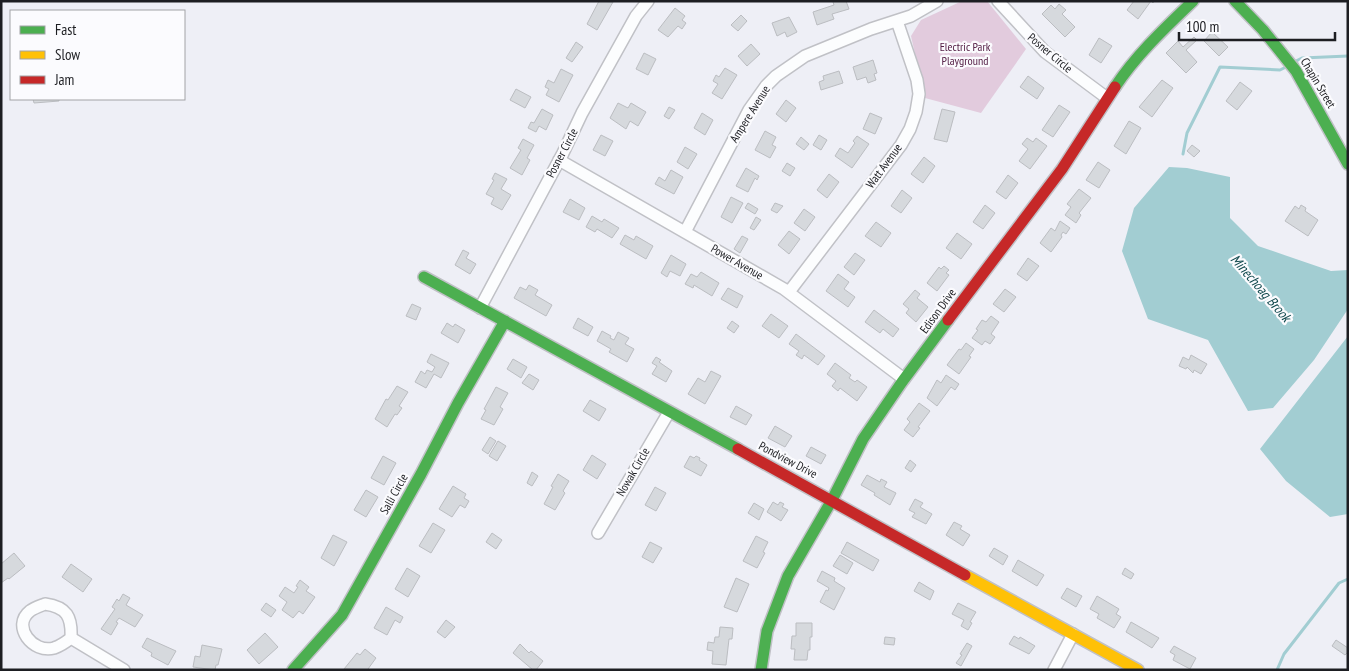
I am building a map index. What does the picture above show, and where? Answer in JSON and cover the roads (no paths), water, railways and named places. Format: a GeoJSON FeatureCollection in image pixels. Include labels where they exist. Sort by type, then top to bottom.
{"type":"FeatureCollection","features":[{"type":"Feature","properties":{"kind":"street","name":"Posner Circle"},"geometry":{"type":"LineString","coordinates":[[480,308],[582,113],[636,16],[648,1]]}},
{"type":"Feature","properties":{"kind":"street","name":"Ampere Avenue"},"geometry":{"type":"LineString","coordinates":[[685,232],[749,110],[762,91],[776,76],[805,56],[871,29],[911,16],[938,1]]}},
{"type":"Feature","properties":{"kind":"street","name":"Posner Circle"},"geometry":{"type":"LineString","coordinates":[[998,1],[1045,52],[1107,98]]}},
{"type":"Feature","properties":{"kind":"street","name":"Edison Drive"},"geometry":{"type":"LineString","coordinates":[[761,670],[767,631],[788,576],[832,500],[863,439],[904,379],[1062,169],[1128,68],[1154,38],[1193,1]]}},
{"type":"Feature","properties":{"kind":"street","name":"Chapin Street"},"geometry":{"type":"LineString","coordinates":[[1235,1],[1287,58],[1348,164]]}},
{"type":"Feature","properties":{"kind":"street","name":"Watt Avenue"},"geometry":{"type":"LineString","coordinates":[[788,292],[901,145],[910,129],[916,112],[919,94],[917,80],[897,21]]}},
{"type":"Feature","properties":{"kind":"street","name":"Power Avenue"},"geometry":{"type":"LineString","coordinates":[[559,160],[788,292],[904,379]]}},
{"type":"Feature","properties":{"kind":"street","name":"Pondview Drive"},"geometry":{"type":"LineString","coordinates":[[424,277],[1138,670]]}},
{"type":"Feature","properties":{"kind":"street","name":"Salli Circle"},"geometry":{"type":"LineString","coordinates":[[293,670],[342,615],[421,474],[458,403],[505,322]]}},
{"type":"Feature","properties":{"kind":"street","name":"Nowak Circle"},"geometry":{"type":"LineString","coordinates":[[598,533],[669,412]]}},
{"type":"Feature","properties":{"kind":"street"},"geometry":{"type":"LineString","coordinates":[[45,604],[56,605],[66,612],[72,624],[71,638],[53,648],[38,647],[28,639],[23,631],[23,621],[29,612],[45,604]]}},
{"type":"Feature","properties":{"kind":"street"},"geometry":{"type":"LineString","coordinates":[[1054,670],[1073,634]]}},
{"type":"Feature","properties":{"kind":"street"},"geometry":{"type":"LineString","coordinates":[[71,638],[124,670]]}},
{"type":"Feature","properties":{"kind":"water"},"geometry":{"type":"Polygon","coordinates":[[[1169,167],[1187,168],[1230,177],[1230,218],[1258,246],[1331,271],[1348,270],[1348,309],[1314,360],[1273,408],[1248,411],[1208,340],[1148,319],[1122,251],[1134,208],[1169,167]]]}},
{"type":"Feature","properties":{"kind":"water"},"geometry":{"type":"Polygon","coordinates":[[[1348,336],[1348,514],[1330,517],[1286,481],[1260,449],[1348,336]]]}},
{"type":"Feature","properties":{"kind":"waterway","name":"Minechoag Brook"},"geometry":{"type":"LineString","coordinates":[[1296,61],[1302,58],[1348,56]]}},
{"type":"Feature","properties":{"kind":"waterway","name":"Minechoag Brook"},"geometry":{"type":"LineString","coordinates":[[1183,154],[1187,133],[1220,67],[1280,70],[1286,67]]}},
{"type":"Feature","properties":{"kind":"waterway","name":"Minechoag Brook"},"geometry":{"type":"LineString","coordinates":[[1277,670],[1284,654],[1339,583],[1348,579]]}},
{"type":"Feature","properties":{"kind":"park label","name":"Electric Park Playground"},"geometry":{"type":"Point","coordinates":[965,54]}}]}
